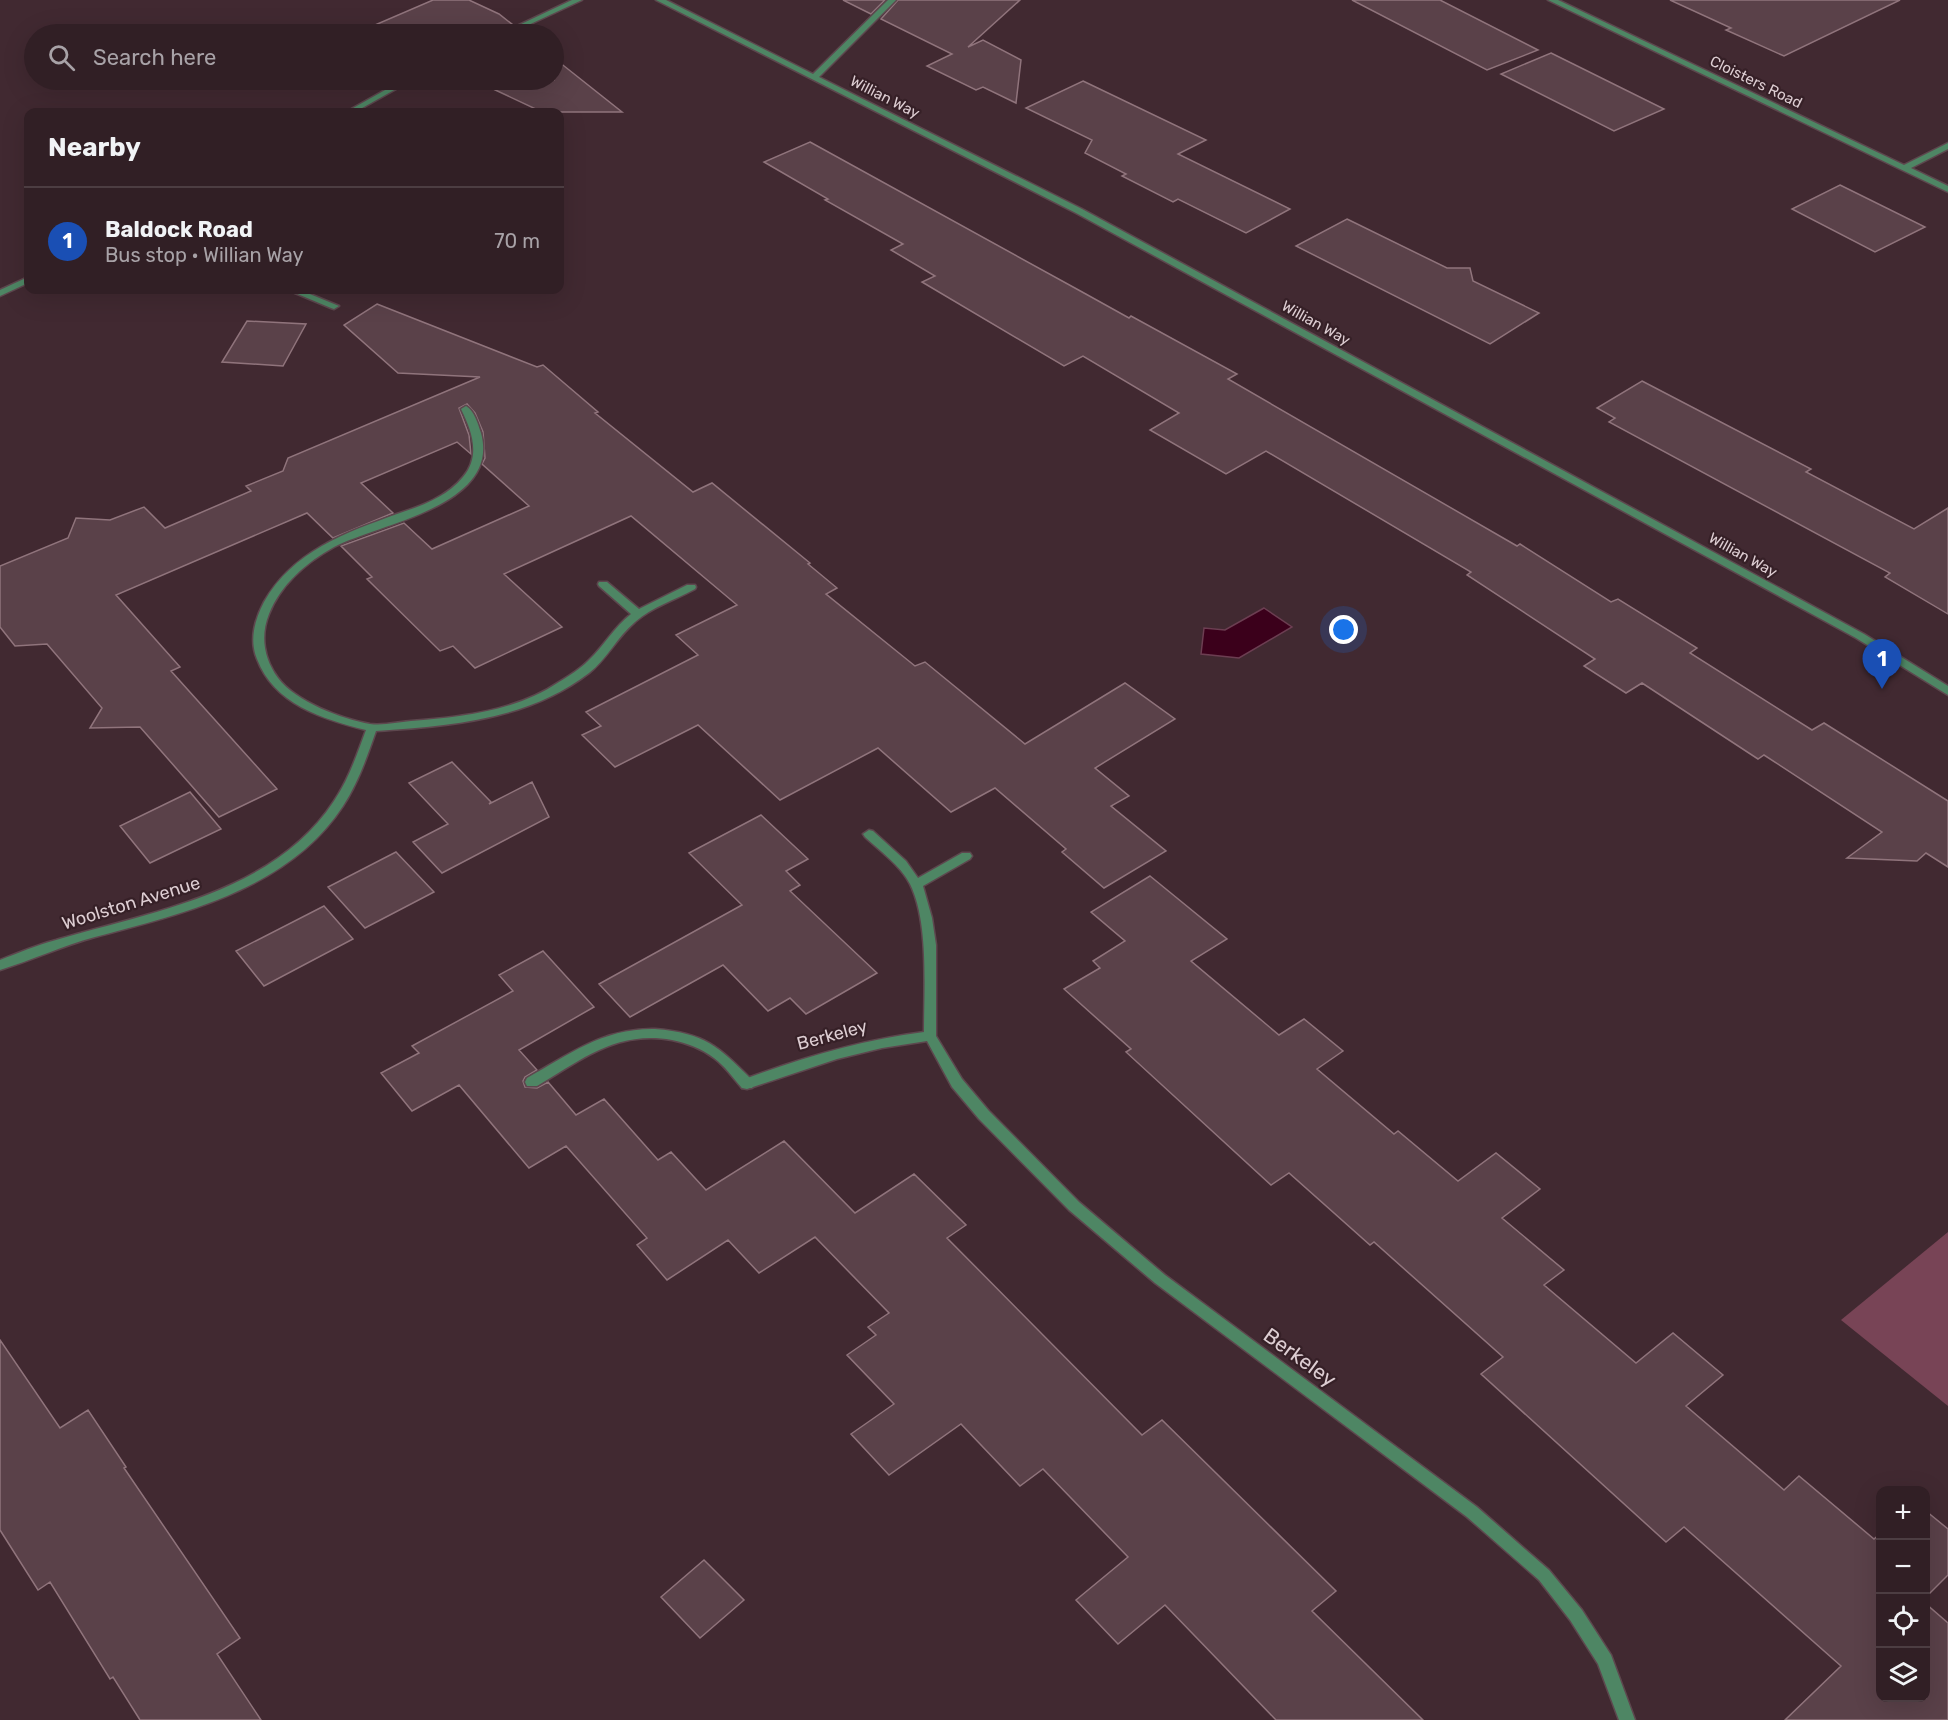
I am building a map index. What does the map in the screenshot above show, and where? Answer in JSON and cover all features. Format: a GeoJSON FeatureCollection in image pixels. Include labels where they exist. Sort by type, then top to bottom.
{"type":"FeatureCollection","features":[{"type":"Feature","properties":{"kind":"street"},"geometry":{"type":"LineString","coordinates":[[526,24],[578,0]]}},
{"type":"Feature","properties":{"kind":"street","name":"Willian Way"},"geometry":{"type":"LineString","coordinates":[[660,0],[1079,211],[1860,636],[1948,691]]}},
{"type":"Feature","properties":{"kind":"street"},"geometry":{"type":"LineString","coordinates":[[813,78],[892,0]]}},
{"type":"Feature","properties":{"kind":"street","name":"Cloisters Road"},"geometry":{"type":"LineString","coordinates":[[1552,0],[1948,189]]}},
{"type":"Feature","properties":{"kind":"street"},"geometry":{"type":"LineString","coordinates":[[357,108],[390,90]]}},
{"type":"Feature","properties":{"kind":"street"},"geometry":{"type":"LineString","coordinates":[[1904,168],[1948,146]]}},
{"type":"Feature","properties":{"kind":"street"},"geometry":{"type":"LineString","coordinates":[[0,293],[24,282]]}},
{"type":"Feature","properties":{"kind":"street"},"geometry":{"type":"LineString","coordinates":[[303,294],[334,306]]}},
{"type":"Feature","properties":{"kind":"street"},"geometry":{"type":"LineString","coordinates":[[466,409],[475,426],[480,446],[470,476],[454,493],[435,504],[342,537],[318,550],[293,569],[276,590],[263,612],[257,638],[261,658],[272,677],[287,693],[339,720],[372,728],[456,722],[478,718],[535,699],[584,670],[638,614],[691,587]]}},
{"type":"Feature","properties":{"kind":"street"},"geometry":{"type":"LineString","coordinates":[[603,584],[638,614]]}},
{"type":"Feature","properties":{"kind":"street","name":"Woolston Avenue"},"geometry":{"type":"LineString","coordinates":[[0,965],[54,944],[192,906],[274,867],[312,835],[332,813],[350,782],[372,728]]}},
{"type":"Feature","properties":{"kind":"street","name":"Berkeley"},"geometry":{"type":"LineString","coordinates":[[869,834],[902,864],[916,884],[926,918],[930,945],[930,1036],[957,1083],[984,1115],[1074,1206],[1160,1279],[1472,1512],[1544,1575],[1576,1615],[1605,1660],[1628,1720]]}},
{"type":"Feature","properties":{"kind":"street"},"geometry":{"type":"LineString","coordinates":[[916,884],[966,856]]}},
{"type":"Feature","properties":{"kind":"street","name":"Berkeley"},"geometry":{"type":"LineString","coordinates":[[532,1082],[595,1046],[617,1037],[665,1034],[691,1041],[715,1052],[747,1084],[801,1062],[859,1047],[930,1036]]}},
{"type":"Feature","properties":{"kind":"shaded area"},"geometry":{"type":"Polygon","coordinates":[[[1264,608],[1292,627],[1239,658],[1201,654],[1204,628],[1225,630],[1264,608]]]}},
{"type":"Feature","properties":{"kind":"shaded area"},"geometry":{"type":"Polygon","coordinates":[[[1948,1232],[1948,1406],[1841,1320],[1948,1232]]]}},
{"type":"Feature","properties":{"kind":"building"},"geometry":{"type":"Polygon","coordinates":[[[433,0],[469,0],[499,14],[512,24],[377,24],[433,0]]]}},
{"type":"Feature","properties":{"kind":"building"},"geometry":{"type":"Polygon","coordinates":[[[843,0],[885,0],[871,14],[843,0]]]}},
{"type":"Feature","properties":{"kind":"building"},"geometry":{"type":"Polygon","coordinates":[[[898,0],[1020,0],[968,47],[983,40],[1021,60],[1016,103],[983,87],[976,90],[927,66],[952,54],[881,19],[898,0]]]}},
{"type":"Feature","properties":{"kind":"building"},"geometry":{"type":"Polygon","coordinates":[[[1352,0],[1440,0],[1538,50],[1487,70],[1352,0]]]}},
{"type":"Feature","properties":{"kind":"building"},"geometry":{"type":"Polygon","coordinates":[[[1670,0],[1900,0],[1784,56],[1726,30],[1731,28],[1670,0]]]}},
{"type":"Feature","properties":{"kind":"building"},"geometry":{"type":"Polygon","coordinates":[[[1551,53],[1664,109],[1614,131],[1501,74],[1551,53]]]}},
{"type":"Feature","properties":{"kind":"building"},"geometry":{"type":"Polygon","coordinates":[[[564,66],[622,112],[564,112],[564,108],[534,108],[495,90],[564,90],[564,66]]]}},
{"type":"Feature","properties":{"kind":"building"},"geometry":{"type":"Polygon","coordinates":[[[1083,81],[1206,140],[1178,154],[1290,209],[1246,233],[1178,199],[1173,202],[1122,176],[1126,174],[1085,153],[1092,140],[1026,108],[1083,81]]]}},
{"type":"Feature","properties":{"kind":"building"},"geometry":{"type":"Polygon","coordinates":[[[810,142],[1129,318],[1131,316],[1237,374],[1228,379],[1517,546],[1520,544],[1611,602],[1618,599],[1697,648],[1690,653],[1812,730],[1824,723],[1948,801],[1948,867],[1926,853],[1917,861],[1847,858],[1882,832],[1764,755],[1758,759],[1642,683],[1626,693],[1584,666],[1595,659],[1467,575],[1471,572],[1266,451],[1226,474],[1150,430],[1179,413],[1083,356],[1064,366],[922,282],[935,276],[891,250],[903,244],[764,162],[810,142]]]}},
{"type":"Feature","properties":{"kind":"building"},"geometry":{"type":"Polygon","coordinates":[[[1840,185],[1925,227],[1875,252],[1792,209],[1840,185]]]}},
{"type":"Feature","properties":{"kind":"building"},"geometry":{"type":"Polygon","coordinates":[[[1347,219],[1447,268],[1470,268],[1473,281],[1539,313],[1490,344],[1296,246],[1347,219]]]}},
{"type":"Feature","properties":{"kind":"building"},"geometry":{"type":"Polygon","coordinates":[[[377,304],[537,367],[543,365],[598,412],[595,413],[693,492],[712,483],[837,588],[826,594],[915,666],[925,662],[1025,744],[1125,683],[1175,719],[1095,768],[1129,796],[1111,806],[1166,851],[1104,888],[1062,852],[1066,849],[995,788],[951,812],[878,748],[780,800],[698,725],[615,767],[582,735],[601,726],[586,712],[698,655],[676,635],[737,605],[631,516],[504,574],[562,627],[475,668],[453,646],[440,651],[367,579],[372,577],[341,546],[404,523],[432,549],[529,506],[482,464],[485,458],[483,432],[475,413],[467,404],[459,408],[469,435],[471,454],[457,442],[361,483],[393,513],[333,538],[307,513],[116,595],[180,667],[171,671],[277,789],[219,817],[140,727],[90,728],[102,708],[47,644],[15,646],[0,627],[0,566],[68,538],[76,518],[110,520],[144,507],[165,528],[251,491],[246,486],[283,471],[288,458],[480,377],[398,373],[344,325],[377,304]]]}},
{"type":"Feature","properties":{"kind":"building"},"geometry":{"type":"Polygon","coordinates":[[[247,321],[306,324],[283,366],[222,362],[247,321]]]}},
{"type":"Feature","properties":{"kind":"building"},"geometry":{"type":"Polygon","coordinates":[[[1642,381],[1811,469],[1806,472],[1914,529],[1948,508],[1948,614],[1885,577],[1890,573],[1609,422],[1615,418],[1597,408],[1642,381]]]}},
{"type":"Feature","properties":{"kind":"building"},"geometry":{"type":"Polygon","coordinates":[[[452,762],[491,802],[489,804],[532,782],[549,817],[442,873],[413,842],[448,824],[409,783],[452,762]]]}},
{"type":"Feature","properties":{"kind":"building"},"geometry":{"type":"Polygon","coordinates":[[[190,792],[221,829],[150,863],[120,826],[190,792]]]}},
{"type":"Feature","properties":{"kind":"building"},"geometry":{"type":"Polygon","coordinates":[[[761,815],[808,859],[786,871],[800,885],[790,891],[877,973],[806,1014],[790,998],[768,1011],[723,965],[630,1017],[599,984],[742,905],[689,853],[761,815]]]}},
{"type":"Feature","properties":{"kind":"building"},"geometry":{"type":"Polygon","coordinates":[[[396,852],[434,892],[365,928],[328,887],[396,852]]]}},
{"type":"Feature","properties":{"kind":"building"},"geometry":{"type":"Polygon","coordinates":[[[1150,876],[1227,939],[1191,961],[1279,1035],[1304,1019],[1343,1051],[1317,1069],[1394,1134],[1398,1131],[1458,1181],[1496,1153],[1540,1189],[1502,1218],[1564,1270],[1544,1285],[1636,1363],[1673,1333],[1723,1375],[1686,1406],[1784,1490],[1799,1476],[1874,1539],[1876,1537],[1876,1702],[1930,1702],[1930,1607],[1948,1623],[1948,1720],[1785,1720],[1841,1666],[1684,1527],[1666,1542],[1481,1374],[1503,1357],[1374,1242],[1370,1245],[1289,1173],[1271,1185],[1126,1052],[1131,1049],[1064,989],[1100,968],[1093,961],[1125,941],[1091,912],[1150,876]]]}},
{"type":"Feature","properties":{"kind":"building"},"geometry":{"type":"Polygon","coordinates":[[[324,906],[353,939],[264,986],[236,951],[324,906]]]}},
{"type":"Feature","properties":{"kind":"building"},"geometry":{"type":"Polygon","coordinates":[[[543,951],[594,1007],[519,1050],[537,1070],[525,1077],[523,1081],[525,1087],[537,1088],[548,1082],[576,1115],[604,1099],[658,1160],[671,1152],[706,1190],[784,1141],[855,1213],[914,1174],[966,1225],[947,1238],[1142,1435],[1162,1420],[1336,1591],[1312,1611],[1423,1720],[1276,1720],[1165,1605],[1118,1644],[1076,1600],[1128,1557],[1043,1469],[1020,1486],[961,1424],[889,1475],[851,1434],[894,1404],[847,1355],[876,1335],[868,1327],[889,1313],[815,1237],[759,1273],[728,1240],[667,1280],[637,1245],[647,1238],[566,1146],[529,1168],[459,1085],[412,1111],[381,1073],[419,1053],[412,1046],[513,991],[499,975],[543,951]]]}},
{"type":"Feature","properties":{"kind":"building"},"geometry":{"type":"Polygon","coordinates":[[[0,1340],[60,1428],[88,1410],[126,1467],[124,1468],[240,1638],[217,1654],[261,1720],[140,1720],[113,1677],[110,1679],[50,1582],[38,1590],[0,1530],[0,1340]]]}},
{"type":"Feature","properties":{"kind":"building"},"geometry":{"type":"Polygon","coordinates":[[[1930,1514],[1948,1529],[1948,1575],[1930,1593],[1930,1514]]]}},
{"type":"Feature","properties":{"kind":"building"},"geometry":{"type":"Polygon","coordinates":[[[704,1560],[744,1600],[700,1638],[661,1597],[704,1560]]]}},
{"type":"Feature","properties":{"kind":"place","name":"Baldock Road"},"geometry":{"type":"Point","coordinates":[1882,689]}}]}
